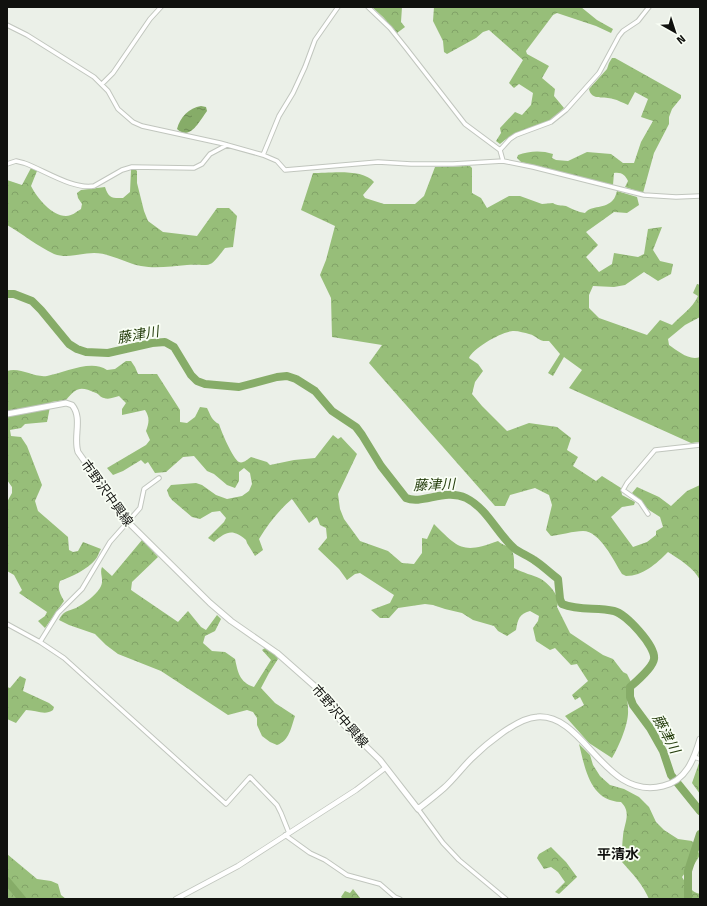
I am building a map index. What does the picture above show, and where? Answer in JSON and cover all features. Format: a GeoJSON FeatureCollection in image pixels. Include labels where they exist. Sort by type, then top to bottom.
{"type":"FeatureCollection","features":[{"type":"Feature","properties":{"kind":"main road","name":"市野沢中興線"},"geometry":{"type":"LineString","coordinates":[[7,414],[66,403],[72,405],[75,410],[77,425],[76,443],[78,452],[127,521],[210,603],[231,621],[277,653],[319,690],[343,724],[370,750],[418,809]]}},
{"type":"Feature","properties":{"kind":"main road"},"geometry":{"type":"LineString","coordinates":[[418,809],[445,787],[472,758],[508,729],[527,718],[538,717],[554,720],[565,726],[610,770],[628,783],[642,788],[656,788],[666,785],[683,775],[694,757],[700,739]]}},
{"type":"Feature","properties":{"kind":"street"},"geometry":{"type":"LineString","coordinates":[[102,84],[113,73],[146,25],[161,7]]}},
{"type":"Feature","properties":{"kind":"street"},"geometry":{"type":"LineString","coordinates":[[263,155],[279,116],[306,67],[315,40],[338,7]]}},
{"type":"Feature","properties":{"kind":"street"},"geometry":{"type":"LineString","coordinates":[[368,7],[390,28],[465,124],[500,150],[503,161]]}},
{"type":"Feature","properties":{"kind":"street"},"geometry":{"type":"LineString","coordinates":[[500,150],[516,135],[551,122],[566,110],[599,73],[623,31],[638,21],[649,7]]}},
{"type":"Feature","properties":{"kind":"street"},"geometry":{"type":"LineString","coordinates":[[7,25],[27,35],[68,60],[102,84],[108,91],[118,109],[133,122],[142,126],[220,143],[263,155],[277,161],[285,170],[378,162],[465,164],[503,161],[644,195],[676,197],[700,196]]}},
{"type":"Feature","properties":{"kind":"street"},"geometry":{"type":"LineString","coordinates":[[7,164],[16,161],[24,163],[77,185],[90,187],[122,170],[132,168],[194,168],[202,164],[210,154],[227,146]]}},
{"type":"Feature","properties":{"kind":"street"},"geometry":{"type":"LineString","coordinates":[[648,514],[640,502],[623,490],[627,483],[655,450],[700,445]]}},
{"type":"Feature","properties":{"kind":"street"},"geometry":{"type":"LineString","coordinates":[[40,642],[58,613],[82,589],[110,542],[140,508],[144,489],[159,478]]}},
{"type":"Feature","properties":{"kind":"street"},"geometry":{"type":"LineString","coordinates":[[7,624],[40,642],[64,658],[226,804],[250,777],[277,806],[283,817],[287,834],[310,853],[325,860],[347,875],[380,884],[395,897],[400,899]]}},
{"type":"Feature","properties":{"kind":"street"},"geometry":{"type":"LineString","coordinates":[[694,757],[700,759]]}},
{"type":"Feature","properties":{"kind":"street"},"geometry":{"type":"LineString","coordinates":[[176,899],[238,866],[356,790],[385,768]]}},
{"type":"Feature","properties":{"kind":"street"},"geometry":{"type":"LineString","coordinates":[[418,809],[443,843],[459,860],[505,899]]}},
{"type":"Feature","properties":{"kind":"green space"},"geometry":{"type":"Polygon","coordinates":[[[372,7],[402,7],[401,22],[405,27],[397,33],[372,7]]]}},
{"type":"Feature","properties":{"kind":"green space"},"geometry":{"type":"Polygon","coordinates":[[[434,7],[581,7],[597,20],[613,29],[611,33],[596,26],[557,13],[553,15],[526,51],[527,54],[549,66],[542,78],[555,89],[554,96],[564,108],[551,119],[540,125],[516,133],[500,144],[496,141],[501,133],[500,128],[515,112],[522,115],[531,105],[533,93],[519,84],[514,88],[509,83],[523,60],[489,30],[483,32],[476,38],[447,54],[444,52],[443,41],[433,21],[434,7]]]}},
{"type":"Feature","properties":{"kind":"green space"},"geometry":{"type":"Polygon","coordinates":[[[612,58],[615,58],[681,95],[681,98],[672,109],[669,117],[669,124],[654,153],[643,193],[625,187],[628,181],[621,174],[614,173],[613,185],[521,162],[517,158],[518,155],[531,152],[540,152],[553,154],[552,158],[556,160],[568,161],[587,152],[611,154],[623,163],[634,163],[641,142],[653,121],[641,117],[648,99],[635,92],[628,105],[615,99],[595,97],[590,93],[589,89],[607,69],[612,58]]]}},
{"type":"Feature","properties":{"kind":"green space"},"geometry":{"type":"Polygon","coordinates":[[[470,166],[472,168],[472,193],[481,198],[487,208],[509,196],[520,196],[542,204],[553,203],[585,213],[591,209],[610,203],[617,191],[637,197],[639,205],[627,213],[614,212],[586,232],[598,245],[586,257],[599,272],[612,264],[614,253],[638,257],[644,254],[648,229],[662,227],[653,250],[660,261],[673,264],[671,274],[658,281],[644,272],[625,285],[614,287],[593,286],[589,295],[589,308],[599,318],[647,335],[660,320],[672,325],[693,304],[698,296],[693,293],[697,284],[700,285],[700,317],[685,325],[668,339],[669,345],[684,355],[692,358],[700,357],[700,442],[691,443],[569,388],[582,370],[564,357],[553,376],[548,373],[560,354],[549,341],[542,341],[532,335],[522,332],[509,332],[482,345],[469,358],[478,364],[483,371],[475,382],[472,394],[507,431],[529,423],[557,427],[571,438],[567,450],[578,457],[573,466],[596,481],[602,476],[621,488],[622,495],[635,502],[634,505],[622,507],[611,517],[633,547],[647,542],[656,535],[656,531],[663,527],[660,517],[649,510],[632,493],[637,487],[659,497],[671,506],[687,491],[700,485],[700,580],[690,568],[668,552],[644,572],[626,576],[622,574],[601,541],[589,532],[579,531],[551,536],[546,530],[552,505],[549,495],[535,488],[510,495],[505,506],[495,506],[369,363],[382,345],[332,337],[331,298],[320,275],[326,260],[335,226],[301,210],[313,173],[345,172],[362,175],[374,182],[363,195],[365,198],[384,204],[415,204],[424,196],[435,167],[470,166]]]}},
{"type":"Feature","properties":{"kind":"green space"},"geometry":{"type":"Polygon","coordinates":[[[31,168],[37,171],[31,186],[37,196],[50,210],[66,216],[72,215],[81,209],[82,204],[77,193],[81,190],[105,187],[111,197],[123,198],[130,192],[131,170],[135,169],[137,171],[137,183],[144,211],[148,221],[163,232],[197,236],[217,208],[229,208],[237,216],[233,247],[225,248],[216,260],[206,265],[158,267],[141,266],[100,253],[64,256],[54,254],[7,225],[7,180],[22,185],[31,168]]]}},
{"type":"Feature","properties":{"kind":"green space"},"geometry":{"type":"Polygon","coordinates":[[[126,361],[131,361],[138,374],[157,374],[180,410],[180,422],[187,423],[195,417],[200,407],[207,408],[213,419],[219,424],[231,451],[236,460],[239,462],[244,462],[251,457],[267,462],[270,465],[294,460],[315,458],[333,435],[338,439],[341,437],[357,454],[338,494],[340,509],[344,519],[360,541],[388,551],[402,563],[414,564],[422,553],[422,538],[427,539],[434,524],[456,544],[462,547],[477,547],[498,541],[509,547],[513,554],[514,568],[541,579],[548,584],[554,592],[558,603],[557,607],[570,633],[603,655],[613,659],[623,672],[627,674],[631,682],[627,693],[627,721],[612,758],[589,743],[565,716],[584,705],[580,697],[575,700],[572,695],[588,681],[577,664],[571,665],[555,648],[550,650],[536,641],[533,628],[538,621],[539,616],[530,611],[521,615],[518,620],[516,630],[507,636],[498,631],[494,626],[473,620],[462,613],[433,605],[425,604],[398,608],[389,618],[380,618],[371,610],[390,603],[394,595],[360,573],[355,574],[347,580],[339,569],[318,549],[327,538],[326,528],[320,525],[317,517],[309,523],[292,499],[278,513],[262,533],[259,539],[263,550],[255,556],[246,540],[237,534],[226,534],[214,542],[208,538],[226,518],[220,511],[212,512],[200,519],[192,517],[172,500],[167,490],[171,485],[196,483],[202,485],[216,495],[227,499],[242,496],[249,491],[252,484],[250,473],[244,468],[239,472],[239,481],[235,488],[227,485],[214,474],[207,471],[194,456],[183,457],[166,472],[155,473],[148,462],[145,464],[141,460],[113,475],[107,468],[146,445],[150,440],[146,431],[148,425],[148,415],[145,410],[122,415],[122,409],[126,403],[119,396],[106,399],[86,389],[79,389],[73,392],[66,400],[51,402],[47,422],[25,424],[21,428],[10,430],[11,436],[21,437],[27,446],[42,485],[35,501],[38,511],[68,537],[69,550],[73,552],[78,551],[83,542],[101,549],[96,559],[88,567],[60,581],[59,591],[64,601],[45,628],[38,621],[45,616],[47,612],[19,593],[22,590],[14,575],[7,571],[7,502],[12,493],[12,487],[7,480],[7,371],[17,370],[37,376],[47,376],[85,366],[101,367],[107,370],[115,369],[126,361]]]}},
{"type":"Feature","properties":{"kind":"green space"},"geometry":{"type":"Polygon","coordinates":[[[142,540],[158,557],[132,582],[131,590],[178,622],[188,611],[201,627],[206,630],[217,615],[221,619],[215,631],[205,636],[203,643],[212,651],[225,652],[235,659],[240,676],[249,685],[254,687],[271,660],[262,650],[265,648],[275,654],[278,659],[261,688],[275,703],[295,716],[289,734],[281,743],[277,745],[262,736],[257,725],[257,718],[253,712],[247,710],[228,715],[161,671],[118,654],[95,634],[59,620],[64,613],[83,604],[93,597],[98,591],[102,582],[102,567],[112,576],[142,540]]]}},
{"type":"Feature","properties":{"kind":"green space"},"geometry":{"type":"Polygon","coordinates":[[[20,676],[26,679],[23,691],[49,703],[54,707],[53,710],[44,713],[26,710],[16,723],[7,719],[7,687],[10,688],[20,676]]]}},
{"type":"Feature","properties":{"kind":"green space"},"geometry":{"type":"Polygon","coordinates":[[[579,744],[590,755],[593,765],[600,776],[610,785],[624,789],[639,797],[649,807],[656,822],[664,830],[678,839],[692,841],[700,855],[692,868],[682,877],[692,890],[700,894],[700,899],[649,899],[641,884],[622,862],[623,839],[627,814],[626,810],[621,802],[602,796],[596,790],[587,773],[579,744]]]}},
{"type":"Feature","properties":{"kind":"green space"},"geometry":{"type":"Polygon","coordinates":[[[699,763],[700,764],[700,794],[692,783],[699,763]]]}},
{"type":"Feature","properties":{"kind":"green space"},"geometry":{"type":"Polygon","coordinates":[[[551,847],[566,862],[577,877],[559,894],[555,892],[565,882],[558,872],[551,867],[544,869],[537,858],[539,854],[551,847]]]}},
{"type":"Feature","properties":{"kind":"green space"},"geometry":{"type":"Polygon","coordinates":[[[7,854],[37,879],[51,881],[58,884],[61,895],[66,899],[7,899],[7,854]]]}},
{"type":"Feature","properties":{"kind":"green space"},"geometry":{"type":"Polygon","coordinates":[[[353,889],[361,899],[343,899],[341,897],[345,891],[350,893],[353,889]]]}},
{"type":"Feature","properties":{"kind":"water"},"geometry":{"type":"Polygon","coordinates":[[[201,106],[206,107],[207,111],[194,128],[186,133],[177,129],[180,121],[189,111],[201,106]]]}},
{"type":"Feature","properties":{"kind":"waterway","name":"藤津川"},"geometry":{"type":"LineString","coordinates":[[7,294],[14,294],[32,301],[69,344],[86,352],[108,353],[152,343],[165,342],[174,347],[191,375],[197,381],[205,384],[239,387],[277,377],[287,376],[296,379],[315,391],[332,411],[356,427],[381,466],[406,498],[419,500],[442,495],[458,495],[474,503],[515,549],[537,562],[558,579],[562,604],[619,613],[626,618],[645,639],[650,646],[654,659],[648,670],[630,687],[630,697],[633,705],[650,728],[663,751],[671,775],[700,811]]}},
{"type":"Feature","properties":{"kind":"waterway","name":"藤津川"},"geometry":{"type":"LineString","coordinates":[[688,899],[688,871],[700,834]]}},
{"type":"Feature","properties":{"kind":"waterway"},"geometry":{"type":"LineString","coordinates":[[7,881],[22,899]]}},
{"type":"Feature","properties":{"kind":"district","name":"平清水"},"geometry":{"type":"Point","coordinates":[618,854]}}]}
